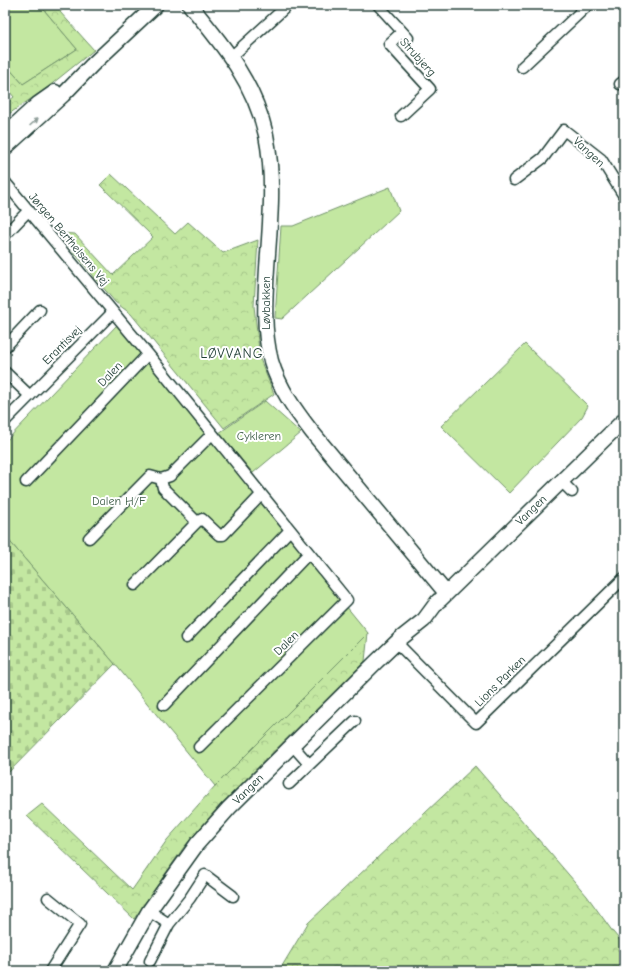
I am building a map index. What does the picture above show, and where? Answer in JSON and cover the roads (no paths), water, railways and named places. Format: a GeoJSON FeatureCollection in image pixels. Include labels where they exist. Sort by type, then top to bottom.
{"type":"FeatureCollection","features":[{"type":"Feature","properties":{"kind":"street"},"geometry":{"type":"LineString","coordinates":[[5,148],[63,95],[92,65],[156,5]]}},
{"type":"Feature","properties":{"kind":"street","name":"Løvbakken"},"geometry":{"type":"LineString","coordinates":[[190,5],[231,57],[250,90],[260,114],[265,134],[271,167],[272,203],[264,310],[266,336],[272,362],[280,383],[292,407],[442,597]]}},
{"type":"Feature","properties":{"kind":"street"},"geometry":{"type":"LineString","coordinates":[[231,57],[288,5]]}},
{"type":"Feature","properties":{"kind":"street","name":"Strubjerg"},"geometry":{"type":"LineString","coordinates":[[378,5],[405,35],[389,44],[430,89],[401,116]]}},
{"type":"Feature","properties":{"kind":"street"},"geometry":{"type":"LineString","coordinates":[[522,67],[588,5]]}},
{"type":"Feature","properties":{"kind":"street"},"geometry":{"type":"LineString","coordinates":[[5,134],[38,104],[92,65]]}},
{"type":"Feature","properties":{"kind":"street","name":"Vangen"},"geometry":{"type":"LineString","coordinates":[[514,180],[543,158],[564,130],[601,160],[624,196]]}},
{"type":"Feature","properties":{"kind":"street","name":"Jørgen Berthelsens Vej"},"geometry":{"type":"LineString","coordinates":[[5,182],[113,312]]}},
{"type":"Feature","properties":{"kind":"street"},"geometry":{"type":"LineString","coordinates":[[5,235],[29,210]]}},
{"type":"Feature","properties":{"kind":"street"},"geometry":{"type":"LineString","coordinates":[[5,347],[40,310]]}},
{"type":"Feature","properties":{"kind":"street","name":"Dalen"},"geometry":{"type":"LineString","coordinates":[[113,312],[347,600],[199,747]]}},
{"type":"Feature","properties":{"kind":"street","name":"Erantisvej"},"geometry":{"type":"LineString","coordinates":[[5,421],[113,312]]}},
{"type":"Feature","properties":{"kind":"street","name":"Dalen"},"geometry":{"type":"LineString","coordinates":[[26,482],[148,354]]}},
{"type":"Feature","properties":{"kind":"street"},"geometry":{"type":"LineString","coordinates":[[5,372],[30,396]]}},
{"type":"Feature","properties":{"kind":"street","name":"Vangen"},"geometry":{"type":"LineString","coordinates":[[117,967],[149,911],[197,844],[229,808],[398,641],[413,621],[442,597],[624,420]]}},
{"type":"Feature","properties":{"kind":"street"},"geometry":{"type":"LineString","coordinates":[[90,538],[150,476],[161,479],[170,476],[212,434]]}},
{"type":"Feature","properties":{"kind":"street"},"geometry":{"type":"LineString","coordinates":[[161,479],[164,488],[197,522]]}},
{"type":"Feature","properties":{"kind":"street"},"geometry":{"type":"LineString","coordinates":[[561,481],[572,492]]}},
{"type":"Feature","properties":{"kind":"street"},"geometry":{"type":"LineString","coordinates":[[135,585],[197,522],[202,519],[219,535],[223,535],[261,496]]}},
{"type":"Feature","properties":{"kind":"street"},"geometry":{"type":"LineString","coordinates":[[186,638],[290,530]]}},
{"type":"Feature","properties":{"kind":"street"},"geometry":{"type":"LineString","coordinates":[[164,705],[309,553]]}},
{"type":"Feature","properties":{"kind":"street","name":"Lions Parken"},"geometry":{"type":"LineString","coordinates":[[398,641],[476,723],[624,578]]}},
{"type":"Feature","properties":{"kind":"street"},"geometry":{"type":"LineString","coordinates":[[289,784],[355,721]]}},
{"type":"Feature","properties":{"kind":"street"},"geometry":{"type":"LineString","coordinates":[[292,745],[310,764]]}},
{"type":"Feature","properties":{"kind":"street"},"geometry":{"type":"LineString","coordinates":[[150,961],[169,924],[190,898],[205,875],[233,896]]}},
{"type":"Feature","properties":{"kind":"street"},"geometry":{"type":"LineString","coordinates":[[48,898],[80,924],[50,971]]}},
{"type":"Feature","properties":{"kind":"street"},"geometry":{"type":"LineString","coordinates":[[149,911],[169,924]]}},
{"type":"Feature","properties":{"kind":"district","name":"LØVVANG"},"geometry":{"type":"Point","coordinates":[232,353]}},
{"type":"Feature","properties":{"kind":"park label","name":"Cykleren"},"geometry":{"type":"Point","coordinates":[259,436]}},
{"type":"Feature","properties":{"kind":"park label","name":"Dalen H/F"},"geometry":{"type":"Point","coordinates":[119,501]}}]}
